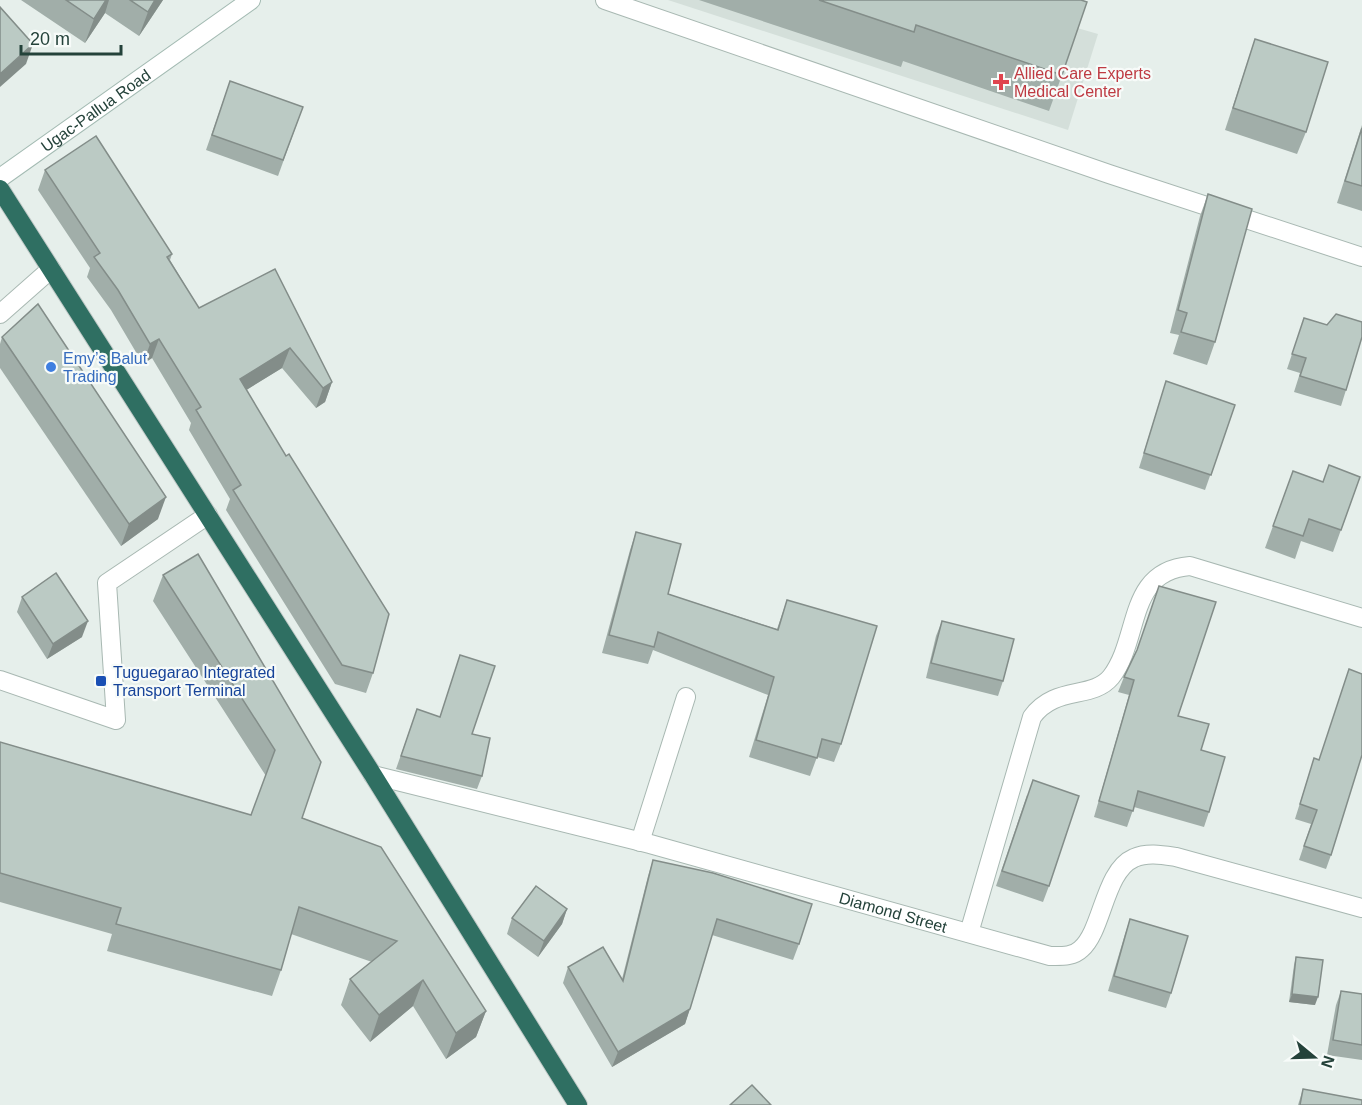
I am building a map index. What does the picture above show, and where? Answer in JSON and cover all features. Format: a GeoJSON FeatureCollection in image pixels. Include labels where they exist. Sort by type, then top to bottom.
{"type":"FeatureCollection","features":[{"type":"Feature","properties":{"kind":"highway"},"geometry":{"type":"LineString","coordinates":[[0,189],[373,775],[578,1105]]}},
{"type":"Feature","properties":{"kind":"street","name":"Ugac-Pallua Road"},"geometry":{"type":"LineString","coordinates":[[0,178],[251,0]]}},
{"type":"Feature","properties":{"kind":"street"},"geometry":{"type":"LineString","coordinates":[[604,0],[1109,174],[1362,257]]}},
{"type":"Feature","properties":{"kind":"street"},"geometry":{"type":"LineString","coordinates":[[0,314],[51,269]]}},
{"type":"Feature","properties":{"kind":"street"},"geometry":{"type":"LineString","coordinates":[[0,680],[116,720],[107,583],[208,515]]}},
{"type":"Feature","properties":{"kind":"street"},"geometry":{"type":"LineString","coordinates":[[969,933],[1032,717],[1041,705],[1064,694],[1092,689],[1109,679],[1121,661],[1146,587],[1177,567],[1190,566],[1362,618]]}},
{"type":"Feature","properties":{"kind":"street"},"geometry":{"type":"LineString","coordinates":[[640,842],[686,697]]}},
{"type":"Feature","properties":{"kind":"street","name":"Diamond Street"},"geometry":{"type":"LineString","coordinates":[[373,775],[640,842],[1050,956],[1067,957],[1082,949],[1116,874],[1133,858],[1155,854],[1176,856],[1362,908]]}},
{"type":"Feature","properties":{"kind":"shaded area","name":"Allied Care Experts Medical Center"},"geometry":{"type":"Polygon","coordinates":[[[668,0],[981,0],[1098,34],[1068,130],[668,0]]]}},
{"type":"Feature","properties":{"kind":"building"},"geometry":{"type":"Polygon","coordinates":[[[66,0],[106,0],[94,19],[66,0]]]}},
{"type":"Feature","properties":{"kind":"building"},"geometry":{"type":"Polygon","coordinates":[[[130,0],[155,0],[148,12],[130,0]]]}},
{"type":"Feature","properties":{"kind":"building"},"geometry":{"type":"Polygon","coordinates":[[[819,0],[1081,0],[1087,2],[1062,75],[916,25],[914,32],[819,0]]]}},
{"type":"Feature","properties":{"kind":"building"},"geometry":{"type":"Polygon","coordinates":[[[0,7],[33,44],[0,74],[0,7]]]}},
{"type":"Feature","properties":{"kind":"building"},"geometry":{"type":"Polygon","coordinates":[[[1255,39],[1328,62],[1306,132],[1233,108],[1255,39]]]}},
{"type":"Feature","properties":{"kind":"building"},"geometry":{"type":"Polygon","coordinates":[[[230,81],[303,107],[283,160],[212,135],[230,81]]]}},
{"type":"Feature","properties":{"kind":"building"},"geometry":{"type":"Polygon","coordinates":[[[1362,128],[1362,186],[1345,181],[1362,128]]]}},
{"type":"Feature","properties":{"kind":"building"},"geometry":{"type":"Polygon","coordinates":[[[96,136],[172,254],[167,257],[199,308],[275,269],[332,382],[323,388],[290,348],[240,379],[286,456],[289,454],[389,614],[373,673],[342,665],[233,490],[241,485],[196,410],[201,407],[159,339],[150,344],[118,290],[94,257],[100,253],[45,170],[96,136]]]}},
{"type":"Feature","properties":{"kind":"building"},"geometry":{"type":"Polygon","coordinates":[[[1208,194],[1252,209],[1215,342],[1181,332],[1187,313],[1178,310],[1208,194]]]}},
{"type":"Feature","properties":{"kind":"building"},"geometry":{"type":"Polygon","coordinates":[[[38,304],[166,497],[129,524],[2,337],[38,304]]]}},
{"type":"Feature","properties":{"kind":"building"},"geometry":{"type":"Polygon","coordinates":[[[1336,314],[1362,322],[1362,337],[1346,390],[1300,376],[1306,358],[1292,354],[1304,318],[1327,325],[1336,314]]]}},
{"type":"Feature","properties":{"kind":"building"},"geometry":{"type":"Polygon","coordinates":[[[1166,381],[1235,405],[1211,475],[1144,453],[1166,381]]]}},
{"type":"Feature","properties":{"kind":"building"},"geometry":{"type":"Polygon","coordinates":[[[1329,465],[1360,477],[1341,530],[1309,519],[1303,536],[1273,526],[1293,471],[1323,482],[1329,465]]]}},
{"type":"Feature","properties":{"kind":"building"},"geometry":{"type":"Polygon","coordinates":[[[636,532],[681,544],[668,594],[778,630],[787,600],[877,626],[841,744],[822,739],[817,758],[756,740],[774,677],[658,632],[654,647],[609,635],[636,532]]]}},
{"type":"Feature","properties":{"kind":"building"},"geometry":{"type":"Polygon","coordinates":[[[198,554],[321,762],[302,818],[381,847],[486,1011],[456,1033],[423,980],[379,1015],[350,979],[397,941],[299,907],[281,970],[116,924],[121,908],[0,873],[0,742],[251,815],[275,750],[163,575],[198,554]]]}},
{"type":"Feature","properties":{"kind":"building"},"geometry":{"type":"Polygon","coordinates":[[[56,573],[88,621],[53,644],[22,597],[56,573]]]}},
{"type":"Feature","properties":{"kind":"building"},"geometry":{"type":"Polygon","coordinates":[[[1159,586],[1216,602],[1178,716],[1209,724],[1201,750],[1225,757],[1209,812],[1138,791],[1133,811],[1099,801],[1134,680],[1124,677],[1137,650],[1159,586]]]}},
{"type":"Feature","properties":{"kind":"building"},"geometry":{"type":"Polygon","coordinates":[[[942,621],[1014,639],[1003,681],[931,663],[942,621]]]}},
{"type":"Feature","properties":{"kind":"building"},"geometry":{"type":"Polygon","coordinates":[[[460,655],[495,666],[472,734],[490,738],[482,776],[401,756],[417,709],[440,717],[460,655]]]}},
{"type":"Feature","properties":{"kind":"building"},"geometry":{"type":"Polygon","coordinates":[[[1349,669],[1362,674],[1362,755],[1331,855],[1304,846],[1317,810],[1300,804],[1314,758],[1319,760],[1349,669]]]}},
{"type":"Feature","properties":{"kind":"building"},"geometry":{"type":"Polygon","coordinates":[[[1033,780],[1079,796],[1049,886],[1002,871],[1033,780]]]}},
{"type":"Feature","properties":{"kind":"building"},"geometry":{"type":"Polygon","coordinates":[[[653,860],[713,873],[812,904],[799,944],[717,919],[690,1009],[618,1052],[568,967],[603,947],[623,981],[653,860]]]}},
{"type":"Feature","properties":{"kind":"building"},"geometry":{"type":"Polygon","coordinates":[[[536,886],[567,909],[544,941],[512,918],[536,886]]]}},
{"type":"Feature","properties":{"kind":"building"},"geometry":{"type":"Polygon","coordinates":[[[1130,919],[1188,936],[1171,993],[1114,976],[1130,919]]]}},
{"type":"Feature","properties":{"kind":"building"},"geometry":{"type":"Polygon","coordinates":[[[1296,957],[1323,960],[1318,997],[1292,994],[1296,957]]]}},
{"type":"Feature","properties":{"kind":"building"},"geometry":{"type":"Polygon","coordinates":[[[1341,991],[1362,994],[1362,1045],[1333,1040],[1341,991]]]}},
{"type":"Feature","properties":{"kind":"building"},"geometry":{"type":"Polygon","coordinates":[[[752,1085],[771,1105],[730,1105],[752,1085]]]}},
{"type":"Feature","properties":{"kind":"building"},"geometry":{"type":"Polygon","coordinates":[[[1303,1089],[1362,1100],[1362,1105],[1300,1105],[1303,1089]]]}},
{"type":"Feature","properties":{"kind":"place","name":"Allied Care Experts Medical Center"},"geometry":{"type":"Point","coordinates":[1001,82]}},
{"type":"Feature","properties":{"kind":"place","name":"Emy’s Balut Trading"},"geometry":{"type":"Point","coordinates":[51,367]}},
{"type":"Feature","properties":{"kind":"place","name":"Tuguegarao Integrated Transport Terminal"},"geometry":{"type":"Point","coordinates":[101,681]}}]}
